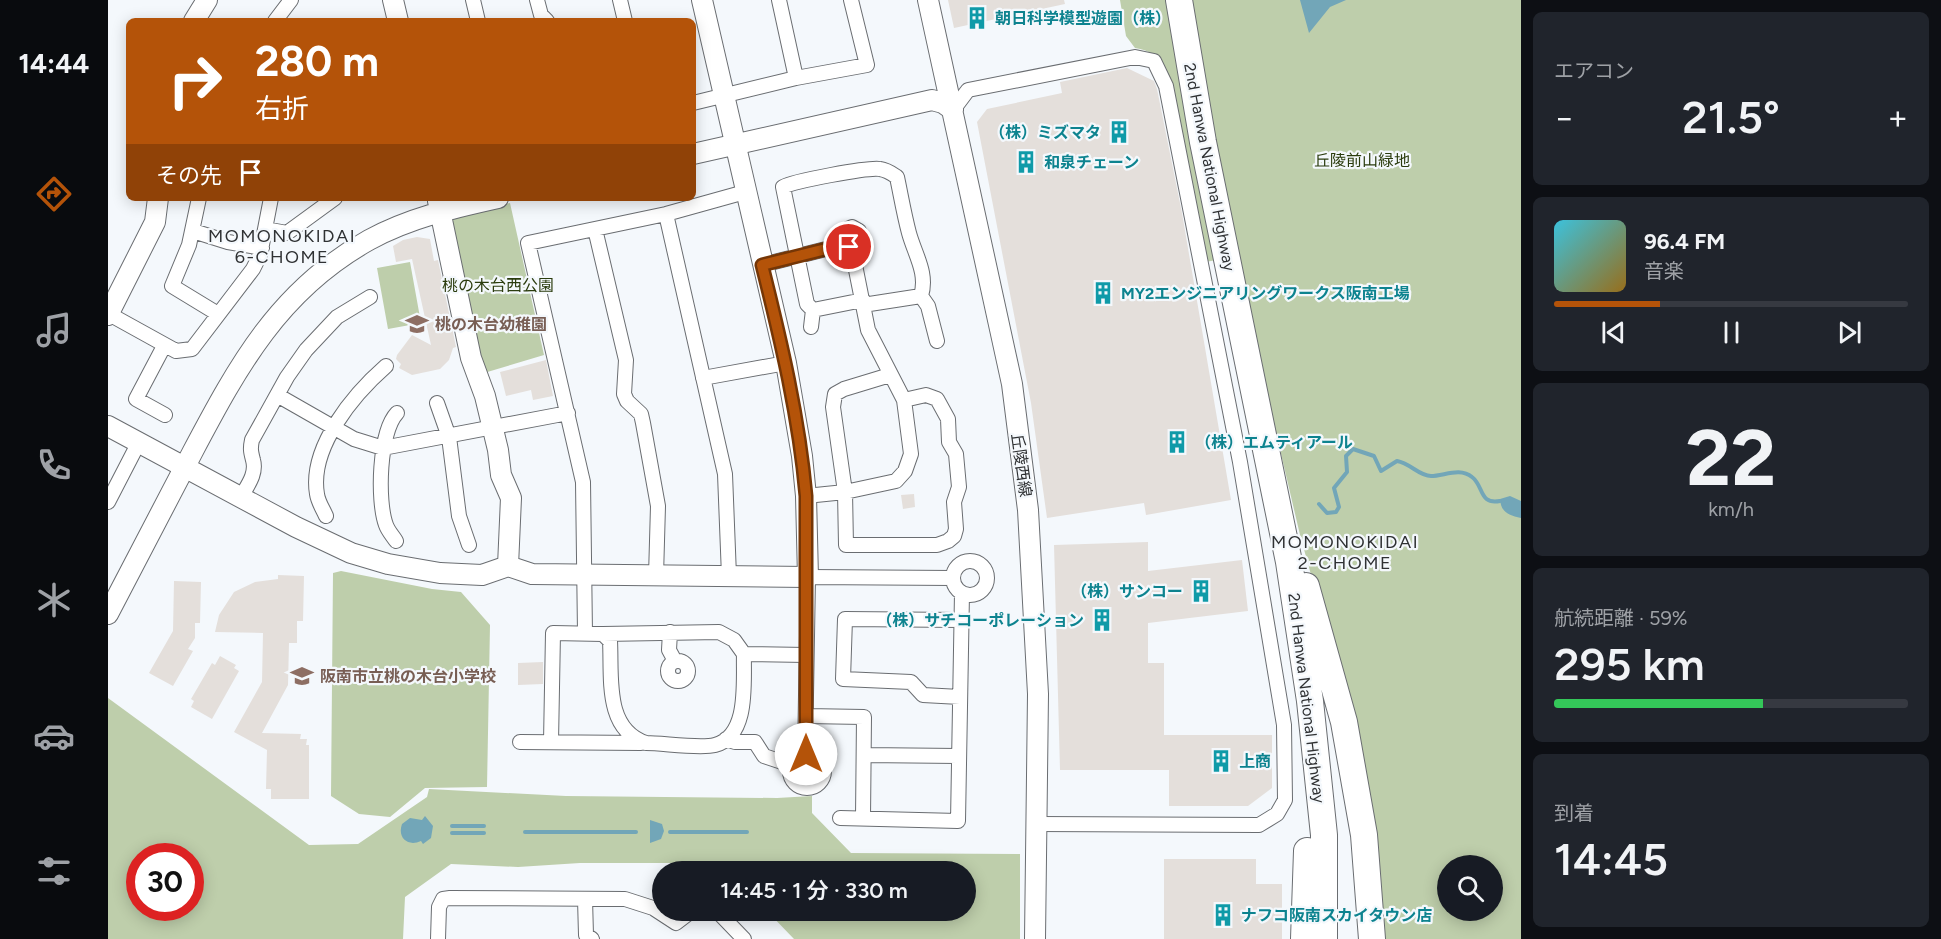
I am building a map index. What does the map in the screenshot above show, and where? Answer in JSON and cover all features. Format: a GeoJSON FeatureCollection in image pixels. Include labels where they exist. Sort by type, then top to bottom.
{"type":"FeatureCollection","features":[{"type":"Feature","properties":{"kind":"highway","name":"2nd Hanwa National Highway"},"geometry":{"type":"LineString","coordinates":[[1179,0],[1203,142],[1250,365],[1288,562],[1310,701],[1324,836],[1324,939]]}},
{"type":"Feature","properties":{"kind":"highway"},"geometry":{"type":"LineString","coordinates":[[1250,365],[1298,557],[1344,722],[1365,835],[1372,939]]}},
{"type":"Feature","properties":{"kind":"highway"},"geometry":{"type":"LineString","coordinates":[[1304,939],[1308,804],[1304,749],[1310,701]]}},
{"type":"Feature","properties":{"kind":"street"},"geometry":{"type":"LineString","coordinates":[[196,18],[207,0]]}},
{"type":"Feature","properties":{"kind":"street"},"geometry":{"type":"LineString","coordinates":[[277,18],[291,0]]}},
{"type":"Feature","properties":{"kind":"street"},"geometry":{"type":"LineString","coordinates":[[393,0],[397,18]]}},
{"type":"Feature","properties":{"kind":"street"},"geometry":{"type":"LineString","coordinates":[[473,0],[477,18]]}},
{"type":"Feature","properties":{"kind":"street"},"geometry":{"type":"LineString","coordinates":[[537,0],[544,18]]}},
{"type":"Feature","properties":{"kind":"street"},"geometry":{"type":"LineString","coordinates":[[620,0],[624,18]]}},
{"type":"Feature","properties":{"kind":"street"},"geometry":{"type":"LineString","coordinates":[[702,0],[786,363],[802,456],[806,496],[808,577],[806,754]]}},
{"type":"Feature","properties":{"kind":"street"},"geometry":{"type":"LineString","coordinates":[[779,0],[796,78]]}},
{"type":"Feature","properties":{"kind":"street"},"geometry":{"type":"LineString","coordinates":[[696,102],[796,78],[867,65],[851,0]]}},
{"type":"Feature","properties":{"kind":"street","name":"丘陵西線"},"geometry":{"type":"LineString","coordinates":[[928,0],[1012,384],[1028,510],[1038,694],[1035,939]]}},
{"type":"Feature","properties":{"kind":"street"},"geometry":{"type":"LineString","coordinates":[[696,153],[932,100],[943,103],[953,110],[968,90],[1135,57],[1154,61],[1166,86],[1240,462],[1284,725],[1285,800],[1277,814],[1259,825],[1037,824]]}},
{"type":"Feature","properties":{"kind":"street"},"geometry":{"type":"LineString","coordinates":[[813,310],[807,304],[783,187],[820,176],[828,178],[877,168],[897,177],[910,236],[920,263],[923,279],[921,296],[928,306],[937,341]]}},
{"type":"Feature","properties":{"kind":"street"},"geometry":{"type":"LineString","coordinates":[[585,633],[583,482],[528,243],[666,214],[745,192]]}},
{"type":"Feature","properties":{"kind":"street"},"geometry":{"type":"LineString","coordinates":[[158,201],[155,222],[108,314],[176,351],[192,349],[253,269],[262,248],[270,201]]}},
{"type":"Feature","properties":{"kind":"street"},"geometry":{"type":"LineString","coordinates":[[198,201],[193,231],[172,286],[218,314]]}},
{"type":"Feature","properties":{"kind":"street"},"geometry":{"type":"LineString","coordinates":[[265,229],[286,233],[331,201]]}},
{"type":"Feature","properties":{"kind":"street"},"geometry":{"type":"LineString","coordinates":[[108,614],[222,395],[270,322],[296,294],[328,267],[368,240],[439,205],[473,201]]}},
{"type":"Feature","properties":{"kind":"street"},"geometry":{"type":"LineString","coordinates":[[439,205],[471,358],[479,375],[498,450],[501,475],[511,498],[508,566]]}},
{"type":"Feature","properties":{"kind":"street"},"geometry":{"type":"LineString","coordinates":[[666,214],[725,474],[729,576]]}},
{"type":"Feature","properties":{"kind":"street"},"geometry":{"type":"LineString","coordinates":[[595,229],[626,360],[624,394],[627,401],[640,414],[643,423],[656,495],[656,576]]}},
{"type":"Feature","properties":{"kind":"street"},"geometry":{"type":"LineString","coordinates":[[193,231],[228,242],[262,248]]}},
{"type":"Feature","properties":{"kind":"street"},"geometry":{"type":"LineString","coordinates":[[762,265],[798,255],[845,248],[863,302],[868,330],[904,400],[911,454],[905,471],[896,481],[845,492],[806,496]]}},
{"type":"Feature","properties":{"kind":"street"},"geometry":{"type":"LineString","coordinates":[[813,310],[921,296]]}},
{"type":"Feature","properties":{"kind":"street"},"geometry":{"type":"LineString","coordinates":[[241,497],[253,476],[254,461],[250,452],[252,440],[306,350],[336,317],[370,297]]}},
{"type":"Feature","properties":{"kind":"street"},"geometry":{"type":"LineString","coordinates":[[811,327],[813,310]]}},
{"type":"Feature","properties":{"kind":"street"},"geometry":{"type":"LineString","coordinates":[[164,346],[136,399],[165,415]]}},
{"type":"Feature","properties":{"kind":"street"},"geometry":{"type":"LineString","coordinates":[[703,378],[786,363]]}},
{"type":"Feature","properties":{"kind":"street"},"geometry":{"type":"LineString","coordinates":[[326,516],[317,495],[317,478],[334,428],[360,389],[387,366]]}},
{"type":"Feature","properties":{"kind":"street"},"geometry":{"type":"LineString","coordinates":[[890,375],[844,388],[835,394],[833,408],[845,492],[846,545],[937,545],[954,536],[956,529],[954,501],[958,487],[956,454],[949,442],[948,419],[937,399],[926,395],[904,400]]}},
{"type":"Feature","properties":{"kind":"street"},"geometry":{"type":"LineString","coordinates":[[277,395],[354,439],[382,448],[568,413]]}},
{"type":"Feature","properties":{"kind":"street"},"geometry":{"type":"LineString","coordinates":[[437,403],[448,437],[459,516],[469,545]]}},
{"type":"Feature","properties":{"kind":"street"},"geometry":{"type":"LineString","coordinates":[[396,541],[386,526],[382,505],[382,448],[388,427],[397,413]]}},
{"type":"Feature","properties":{"kind":"street"},"geometry":{"type":"LineString","coordinates":[[108,426],[328,543],[372,560],[464,575],[482,575],[508,566],[531,574],[586,576],[953,578]]}},
{"type":"Feature","properties":{"kind":"street"},"geometry":{"type":"LineString","coordinates":[[108,502],[114,475],[139,442]]}},
{"type":"Feature","properties":{"kind":"street"},"geometry":{"type":"LineString","coordinates":[[974,562],[984,569],[987,581],[984,588],[974,595],[962,593],[954,585],[953,578],[962,564],[974,562]]}},
{"type":"Feature","properties":{"kind":"street"},"geometry":{"type":"LineString","coordinates":[[840,818],[958,820],[962,593]]}},
{"type":"Feature","properties":{"kind":"street"},"geometry":{"type":"LineString","coordinates":[[960,697],[923,695],[911,682],[843,679],[845,619],[962,620]]}},
{"type":"Feature","properties":{"kind":"street"},"geometry":{"type":"LineString","coordinates":[[670,632],[669,650],[675,661]]}},
{"type":"Feature","properties":{"kind":"street"},"geometry":{"type":"LineString","coordinates":[[520,742],[716,745],[726,739],[736,728],[741,714],[744,654],[734,640],[718,632],[553,633],[551,742]]}},
{"type":"Feature","properties":{"kind":"street"},"geometry":{"type":"LineString","coordinates":[[603,633],[610,641],[614,710],[622,727],[637,740],[646,743]]}},
{"type":"Feature","properties":{"kind":"street"},"geometry":{"type":"LineString","coordinates":[[744,654],[806,655]]}},
{"type":"Feature","properties":{"kind":"street"},"geometry":{"type":"LineString","coordinates":[[806,716],[864,717],[863,818]]}},
{"type":"Feature","properties":{"kind":"street"},"geometry":{"type":"LineString","coordinates":[[726,739],[735,742],[755,742],[764,756],[791,765]]}},
{"type":"Feature","properties":{"kind":"street"},"geometry":{"type":"LineString","coordinates":[[806,754],[815,756],[822,764],[824,773],[819,782],[809,788],[798,785],[791,777],[791,765],[798,756],[806,754]]}},
{"type":"Feature","properties":{"kind":"street"},"geometry":{"type":"LineString","coordinates":[[864,755],[958,756]]}},
{"type":"Feature","properties":{"kind":"street"},"geometry":{"type":"LineString","coordinates":[[438,939],[439,907],[443,899],[625,899],[652,908]]}},
{"type":"Feature","properties":{"kind":"street"},"geometry":{"type":"LineString","coordinates":[[585,899],[586,935],[592,939]]}},
{"type":"Feature","properties":{"kind":"street"},"geometry":{"type":"LineString","coordinates":[[727,921],[744,939]]}},
{"type":"Feature","properties":{"kind":"green space","name":"丘陵前山緑地"},"geometry":{"type":"Polygon","coordinates":[[[1120,0],[1521,0],[1521,939],[1379,939],[1336,665],[1300,535],[1235,257],[1205,262],[1166,68],[1153,54],[1135,48],[1126,36],[1120,0]]]}},
{"type":"Feature","properties":{"kind":"green space","name":"桃の木台西公園"},"geometry":{"type":"Polygon","coordinates":[[[510,203],[544,355],[484,373],[451,215],[510,203]]]}},
{"type":"Feature","properties":{"kind":"green space"},"geometry":{"type":"Polygon","coordinates":[[[410,262],[421,323],[388,329],[377,268],[410,262]]]}},
{"type":"Feature","properties":{"kind":"green space"},"geometry":{"type":"Polygon","coordinates":[[[341,571],[432,589],[461,592],[490,625],[487,787],[425,788],[390,817],[359,814],[331,796],[333,573],[341,571]]]}},
{"type":"Feature","properties":{"kind":"green space"},"geometry":{"type":"Polygon","coordinates":[[[108,698],[309,845],[358,844],[427,797],[429,789],[566,796],[777,798],[812,796],[812,813],[851,853],[1020,854],[1020,939],[794,939],[777,921],[976,921],[976,861],[652,861],[652,863],[580,863],[518,867],[451,864],[405,897],[403,939],[108,939],[108,698]]]}},
{"type":"Feature","properties":{"kind":"water"},"geometry":{"type":"Polygon","coordinates":[[[1300,0],[1346,0],[1330,7],[1309,33],[1300,0]]]}},
{"type":"Feature","properties":{"kind":"water"},"geometry":{"type":"Polygon","coordinates":[[[1510,496],[1521,501],[1521,518],[1509,514],[1502,507],[1500,499],[1510,496]]]}},
{"type":"Feature","properties":{"kind":"water"},"geometry":{"type":"Polygon","coordinates":[[[425,816],[433,826],[431,838],[423,844],[421,841],[412,843],[405,840],[401,833],[402,824],[410,818],[422,820],[425,816]]]}},
{"type":"Feature","properties":{"kind":"water"},"geometry":{"type":"Polygon","coordinates":[[[650,820],[662,824],[664,831],[661,839],[650,843],[650,820]]]}},
{"type":"Feature","properties":{"kind":"building","name":"朝日科学模型遊園（株）"},"geometry":{"type":"Polygon","coordinates":[[[948,0],[1064,0],[1065,4],[954,28],[948,0]]]}},
{"type":"Feature","properties":{"kind":"building"},"geometry":{"type":"Polygon","coordinates":[[[1127,68],[1154,81],[1157,89],[1182,213],[1231,500],[1146,515],[1144,503],[1047,518],[1031,403],[977,122],[987,109],[1062,93],[1060,82],[1127,68]]]}},
{"type":"Feature","properties":{"kind":"building"},"geometry":{"type":"Polygon","coordinates":[[[417,237],[430,239],[434,261],[438,260],[456,347],[453,348],[449,360],[440,369],[412,375],[399,368],[401,364],[396,359],[397,355],[412,335],[431,345],[412,259],[396,262],[393,246],[403,240],[417,237]]]}},
{"type":"Feature","properties":{"kind":"building"},"geometry":{"type":"Polygon","coordinates":[[[546,360],[553,396],[533,400],[531,390],[506,396],[500,372],[546,360]]]}},
{"type":"Feature","properties":{"kind":"building"},"geometry":{"type":"Polygon","coordinates":[[[914,494],[915,507],[903,509],[901,495],[914,494]]]}},
{"type":"Feature","properties":{"kind":"building","name":"（株）サチコーポレーション"},"geometry":{"type":"Polygon","coordinates":[[[1148,542],[1148,571],[1242,560],[1248,611],[1148,623],[1148,663],[1164,663],[1164,735],[1272,735],[1272,788],[1248,806],[1169,806],[1169,770],[1060,770],[1054,545],[1148,542]]]}},
{"type":"Feature","properties":{"kind":"building"},"geometry":{"type":"Polygon","coordinates":[[[278,575],[304,576],[303,621],[297,621],[297,643],[289,643],[288,685],[262,733],[301,734],[300,739],[307,739],[309,799],[271,799],[271,789],[266,789],[267,750],[234,732],[262,682],[263,633],[215,632],[219,615],[234,592],[255,582],[278,579],[278,575]]]}},
{"type":"Feature","properties":{"kind":"building"},"geometry":{"type":"Polygon","coordinates":[[[174,581],[201,582],[200,623],[195,623],[195,638],[188,649],[193,651],[173,686],[149,673],[173,631],[174,581]]]}},
{"type":"Feature","properties":{"kind":"building"},"geometry":{"type":"Polygon","coordinates":[[[220,656],[236,665],[234,668],[239,671],[212,719],[191,707],[194,701],[191,699],[212,663],[215,665],[220,656]]]}},
{"type":"Feature","properties":{"kind":"building"},"geometry":{"type":"Polygon","coordinates":[[[543,662],[543,684],[518,685],[518,663],[543,662]]]}},
{"type":"Feature","properties":{"kind":"building","name":"ナフコ阪南スカイタウン店"},"geometry":{"type":"Polygon","coordinates":[[[1164,859],[1256,859],[1256,884],[1282,884],[1282,939],[1164,939],[1164,859]]]}},
{"type":"Feature","properties":{"kind":"waterway"},"geometry":{"type":"LineString","coordinates":[[1319,504],[1327,513],[1336,512],[1339,507],[1334,488],[1347,472],[1346,456],[1353,449],[1374,456],[1381,471],[1397,461],[1431,476],[1457,472],[1467,474],[1476,481],[1485,498],[1500,501]]}},
{"type":"Feature","properties":{"kind":"waterway"},"geometry":{"type":"LineString","coordinates":[[452,826],[484,826]]}},
{"type":"Feature","properties":{"kind":"waterway"},"geometry":{"type":"LineString","coordinates":[[525,832],[636,832]]}},
{"type":"Feature","properties":{"kind":"waterway"},"geometry":{"type":"LineString","coordinates":[[670,832],[747,832]]}},
{"type":"Feature","properties":{"kind":"waterway"},"geometry":{"type":"LineString","coordinates":[[452,833],[484,833]]}},
{"type":"Feature","properties":{"kind":"place","name":"朝日科学模型遊園（株）"},"geometry":{"type":"Point","coordinates":[977,18]}},
{"type":"Feature","properties":{"kind":"place","name":"（株）ミズマタ"},"geometry":{"type":"Point","coordinates":[1119,132]}},
{"type":"Feature","properties":{"kind":"place","name":"和泉チェーン"},"geometry":{"type":"Point","coordinates":[1026,162]}},
{"type":"Feature","properties":{"kind":"place","name":"MY2エンジニアリングワークス阪南工場"},"geometry":{"type":"Point","coordinates":[1103,293]}},
{"type":"Feature","properties":{"kind":"place","name":"桃の木台幼稚園"},"geometry":{"type":"Point","coordinates":[417,324]}},
{"type":"Feature","properties":{"kind":"place","name":"（株）エムティアール"},"geometry":{"type":"Point","coordinates":[1177,442]}},
{"type":"Feature","properties":{"kind":"place","name":"（株）サンコー"},"geometry":{"type":"Point","coordinates":[1201,591]}},
{"type":"Feature","properties":{"kind":"place","name":"（株）サチコーポレーション"},"geometry":{"type":"Point","coordinates":[1102,620]}},
{"type":"Feature","properties":{"kind":"place","name":"阪南市立桃の木台小学校"},"geometry":{"type":"Point","coordinates":[302,676]}},
{"type":"Feature","properties":{"kind":"place","name":"上商"},"geometry":{"type":"Point","coordinates":[1221,761]}},
{"type":"Feature","properties":{"kind":"place","name":"ナフコ阪南スカイタウン店"},"geometry":{"type":"Point","coordinates":[1223,915]}},
{"type":"Feature","properties":{"kind":"district","name":"MOMONOKIDAI 6-CHOME"},"geometry":{"type":"Point","coordinates":[282,246]}},
{"type":"Feature","properties":{"kind":"district","name":"MOMONOKIDAI 2-CHOME"},"geometry":{"type":"Point","coordinates":[1345,552]}},
{"type":"Feature","properties":{"kind":"route"},"geometry":{"type":"LineString","coordinates":[[806,754],[808,577],[806,496],[802,456],[786,363],[762,265],[838,246],[849,247]]}}]}
